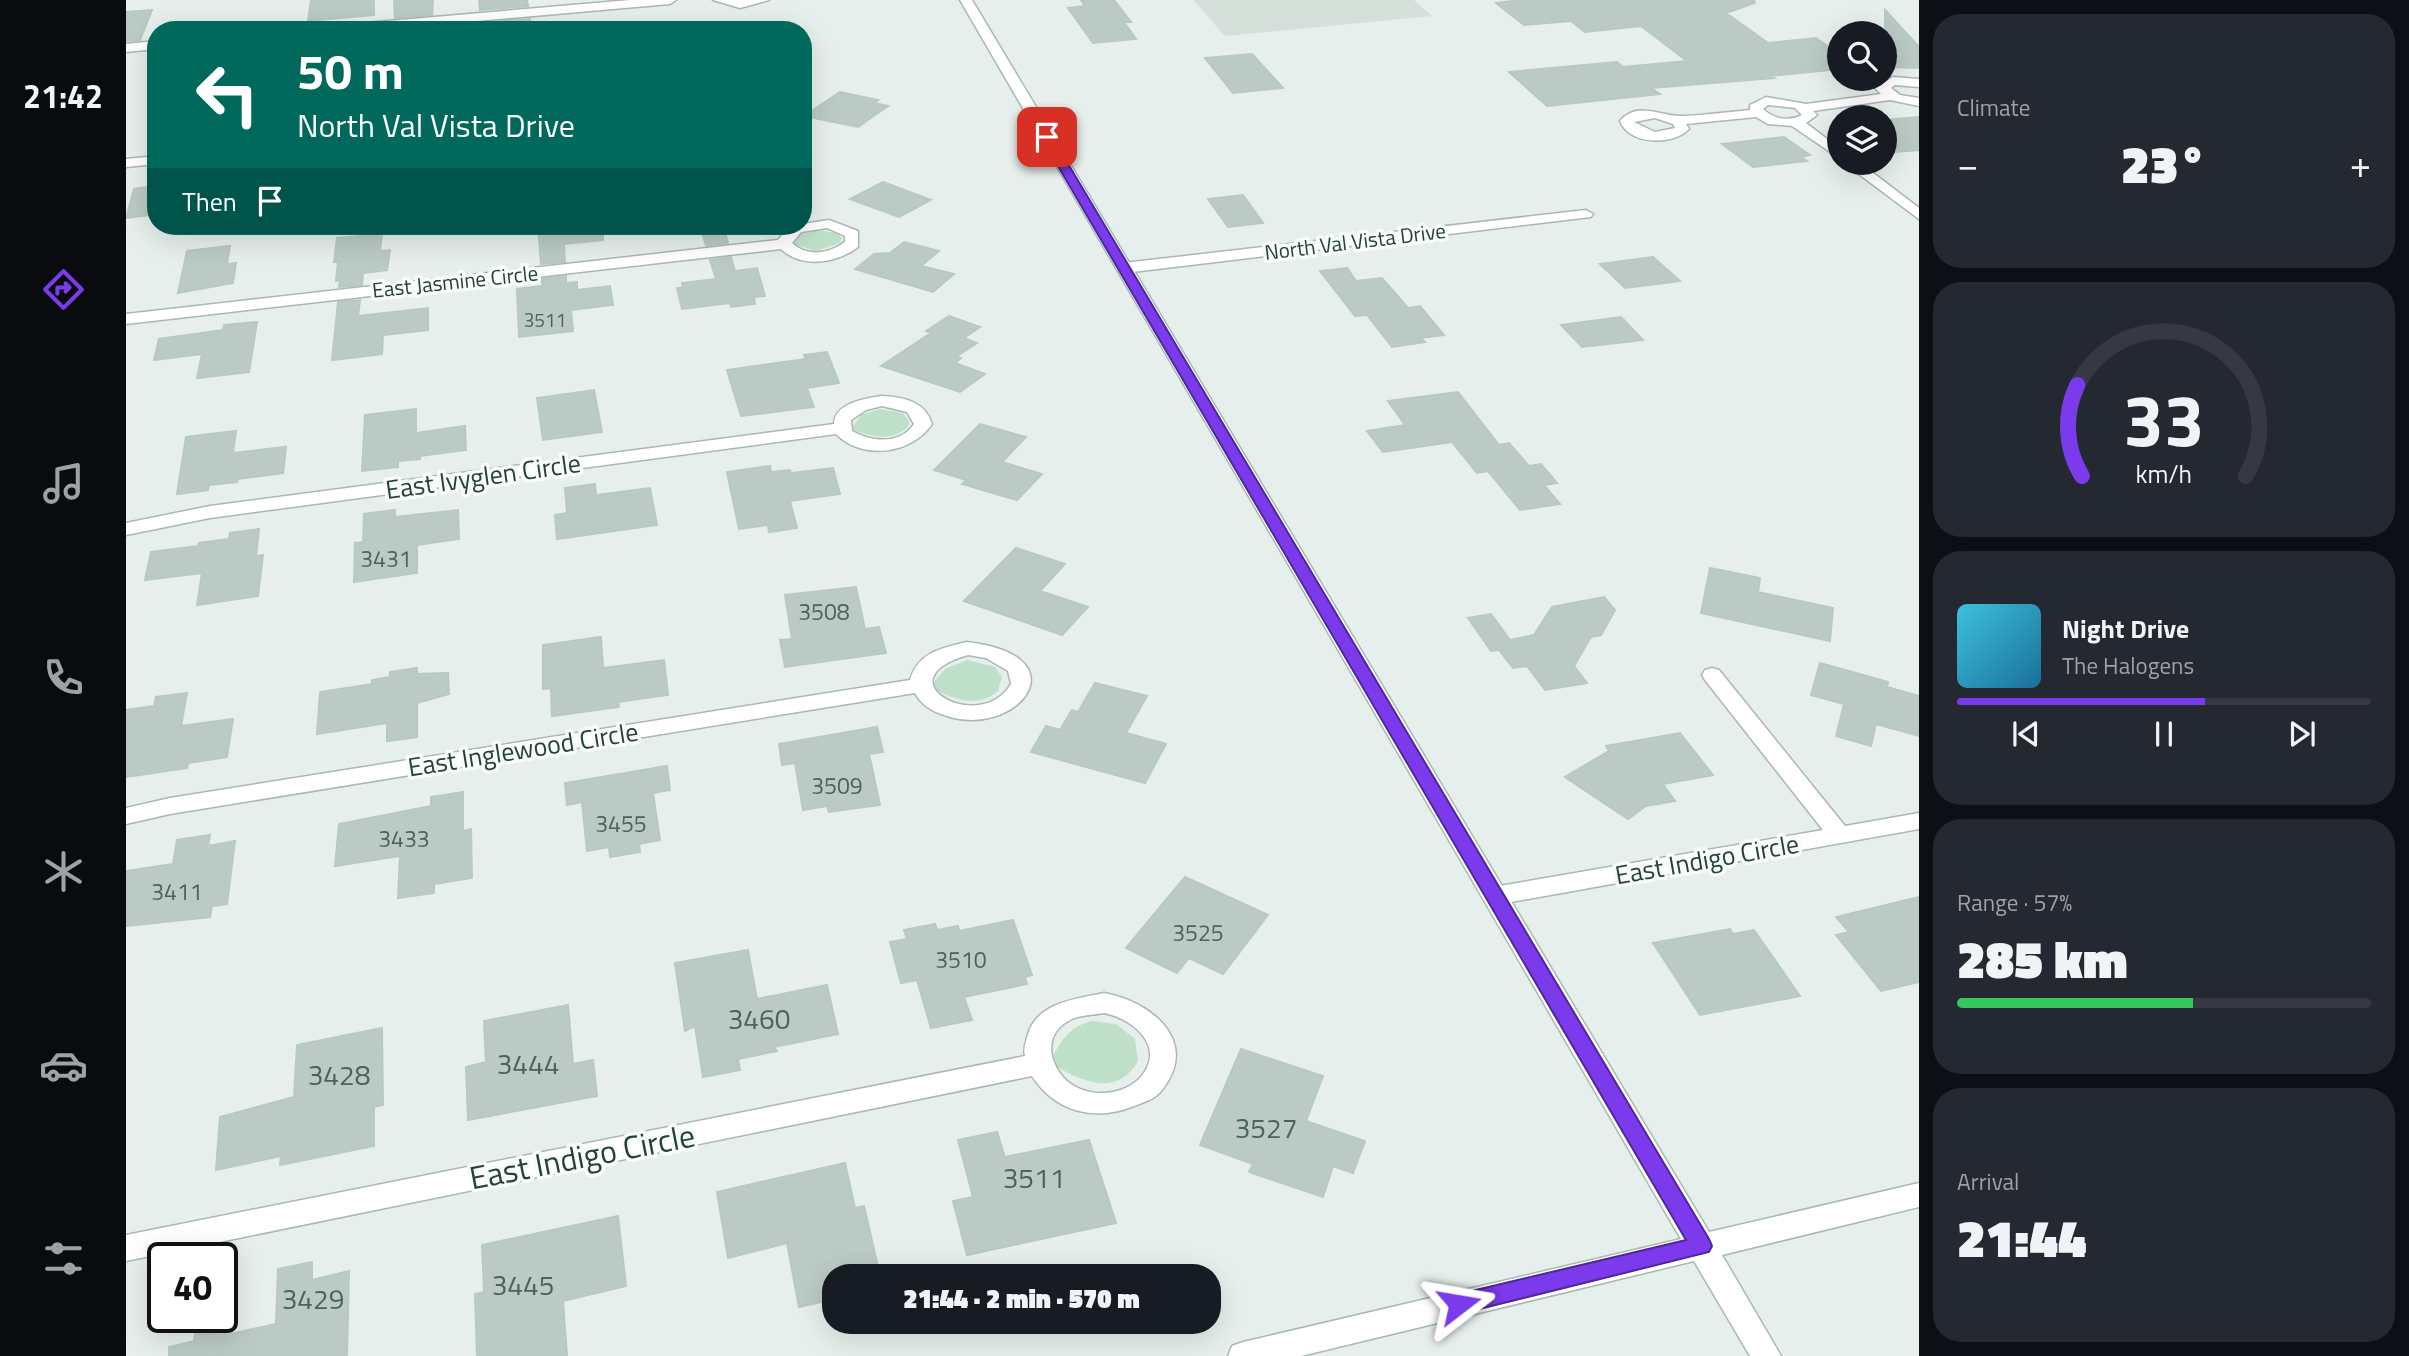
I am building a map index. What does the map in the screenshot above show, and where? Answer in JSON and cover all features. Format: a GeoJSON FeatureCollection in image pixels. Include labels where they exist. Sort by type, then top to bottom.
{"type":"FeatureCollection","features":[{"type":"Feature","properties":{"kind":"street"},"geometry":{"type":"LineString","coordinates":[[432,21],[670,0]]}},
{"type":"Feature","properties":{"kind":"street"},"geometry":{"type":"LineString","coordinates":[[719,0],[740,4],[763,0]]}},
{"type":"Feature","properties":{"kind":"street"},"geometry":{"type":"LineString","coordinates":[[966,0],[1766,1356]]}},
{"type":"Feature","properties":{"kind":"street"},"geometry":{"type":"LineString","coordinates":[[126,48],[147,46]]}},
{"type":"Feature","properties":{"kind":"street"},"geometry":{"type":"LineString","coordinates":[[1892,96],[1882,88],[1888,83],[1919,83]]}},
{"type":"Feature","properties":{"kind":"street"},"geometry":{"type":"LineString","coordinates":[[1758,113],[1756,105],[1766,101],[1791,102],[1805,108],[1892,96],[1919,102]]}},
{"type":"Feature","properties":{"kind":"street"},"geometry":{"type":"LineString","coordinates":[[1678,121],[1758,113],[1776,121],[1795,122],[1808,118],[1810,115],[1805,108]]}},
{"type":"Feature","properties":{"kind":"street"},"geometry":{"type":"LineString","coordinates":[[1795,122],[1827,145]]}},
{"type":"Feature","properties":{"kind":"street"},"geometry":{"type":"LineString","coordinates":[[126,163],[147,161]]}},
{"type":"Feature","properties":{"kind":"street"},"geometry":{"type":"LineString","coordinates":[[1867,175],[1919,215]]}},
{"type":"Feature","properties":{"kind":"street","name":"North Val Vista Drive"},"geometry":{"type":"LineString","coordinates":[[1124,268],[1586,214]]}},
{"type":"Feature","properties":{"kind":"street","name":"East Jasmine Circle"},"geometry":{"type":"LineString","coordinates":[[126,319],[784,244]]}},
{"type":"Feature","properties":{"kind":"street","name":"East Ivyglen Circle"},"geometry":{"type":"LineString","coordinates":[[126,529],[210,512],[841,428]]}},
{"type":"Feature","properties":{"kind":"street"},"geometry":{"type":"LineString","coordinates":[[1712,675],[1840,835]]}},
{"type":"Feature","properties":{"kind":"street","name":"East Inglewood Circle"},"geometry":{"type":"LineString","coordinates":[[126,816],[170,806],[920,685]]}},
{"type":"Feature","properties":{"kind":"street","name":"East Indigo Circle"},"geometry":{"type":"LineString","coordinates":[[1494,896],[1919,821]]}},
{"type":"Feature","properties":{"kind":"street"},"geometry":{"type":"LineString","coordinates":[[1084,1004],[1113,1005],[1140,1015],[1153,1027],[1161,1042],[1163,1058],[1158,1075],[1145,1090],[1126,1099],[1105,1104],[1082,1101],[1062,1093],[1046,1080],[1037,1064],[1036,1047],[1040,1032],[1058,1014],[1084,1004]]}},
{"type":"Feature","properties":{"kind":"street","name":"East Indigo Circle"},"geometry":{"type":"LineString","coordinates":[[126,1248],[1037,1064]]}},
{"type":"Feature","properties":{"kind":"street"},"geometry":{"type":"LineString","coordinates":[[1243,1356],[1919,1195]]}},
{"type":"Feature","properties":{"kind":"shaded area"},"geometry":{"type":"Polygon","coordinates":[[[1193,0],[1414,0],[1432,16],[1225,36],[1193,0]]]}},
{"type":"Feature","properties":{"kind":"green space"},"geometry":{"type":"Polygon","coordinates":[[[812,231],[837,233],[842,238],[840,243],[816,251],[790,243],[800,235],[812,235],[812,231]]]}},
{"type":"Feature","properties":{"kind":"green space"},"geometry":{"type":"Polygon","coordinates":[[[880,409],[903,413],[909,421],[908,427],[887,437],[851,429],[861,415],[880,409]]]}},
{"type":"Feature","properties":{"kind":"green space"},"geometry":{"type":"Polygon","coordinates":[[[967,660],[995,667],[1002,677],[998,691],[982,700],[974,701],[958,699],[933,689],[931,686],[945,669],[967,660]]]}},
{"type":"Feature","properties":{"kind":"green space"},"geometry":{"type":"Polygon","coordinates":[[[1092,1021],[1116,1024],[1135,1039],[1138,1061],[1130,1072],[1110,1083],[1087,1081],[1053,1065],[1051,1060],[1067,1035],[1078,1026],[1092,1021]]]}},
{"type":"Feature","properties":{"kind":"building"},"geometry":{"type":"Polygon","coordinates":[[[311,0],[374,0],[374,15],[308,21],[311,0]]]}},
{"type":"Feature","properties":{"kind":"building"},"geometry":{"type":"Polygon","coordinates":[[[394,0],[433,0],[432,15],[395,18],[394,0]]]}},
{"type":"Feature","properties":{"kind":"building"},"geometry":{"type":"Polygon","coordinates":[[[479,0],[527,0],[528,6],[480,10],[479,0]]]}},
{"type":"Feature","properties":{"kind":"building"},"geometry":{"type":"Polygon","coordinates":[[[1081,0],[1114,0],[1131,22],[1124,22],[1136,39],[1093,43],[1068,8],[1085,6],[1081,0]]]}},
{"type":"Feature","properties":{"kind":"building"},"geometry":{"type":"Polygon","coordinates":[[[1522,0],[1754,0],[1755,3],[1726,13],[1768,43],[1816,38],[1827,46],[1827,70],[1770,76],[1774,78],[1651,88],[1660,94],[1547,106],[1509,72],[1617,62],[1623,67],[1687,61],[1641,26],[1585,32],[1571,21],[1524,25],[1496,3],[1522,0]]]}},
{"type":"Feature","properties":{"kind":"building"},"geometry":{"type":"Polygon","coordinates":[[[152,10],[140,40],[126,41],[126,12],[152,10]]]}},
{"type":"Feature","properties":{"kind":"building"},"geometry":{"type":"Polygon","coordinates":[[[1885,10],[1895,21],[1885,21],[1885,10]]]}},
{"type":"Feature","properties":{"kind":"building"},"geometry":{"type":"Polygon","coordinates":[[[1897,23],[1919,47],[1919,68],[1897,67],[1897,23]]]}},
{"type":"Feature","properties":{"kind":"building"},"geometry":{"type":"Polygon","coordinates":[[[1252,54],[1283,88],[1233,93],[1205,58],[1252,54]]]}},
{"type":"Feature","properties":{"kind":"building"},"geometry":{"type":"Polygon","coordinates":[[[840,92],[878,100],[874,103],[888,106],[858,127],[812,118],[812,111],[840,92]]]}},
{"type":"Feature","properties":{"kind":"building"},"geometry":{"type":"Polygon","coordinates":[[[1919,117],[1919,150],[1897,152],[1897,119],[1919,117]]]}},
{"type":"Feature","properties":{"kind":"building"},"geometry":{"type":"Polygon","coordinates":[[[1784,137],[1810,155],[1801,157],[1807,161],[1753,167],[1722,144],[1784,137]]]}},
{"type":"Feature","properties":{"kind":"building"},"geometry":{"type":"Polygon","coordinates":[[[883,182],[931,200],[899,217],[850,199],[883,182]]]}},
{"type":"Feature","properties":{"kind":"building"},"geometry":{"type":"Polygon","coordinates":[[[147,187],[147,215],[126,218],[134,189],[147,187]]]}},
{"type":"Feature","properties":{"kind":"building"},"geometry":{"type":"Polygon","coordinates":[[[1243,195],[1263,223],[1228,227],[1208,199],[1243,195]]]}},
{"type":"Feature","properties":{"kind":"building"},"geometry":{"type":"Polygon","coordinates":[[[382,235],[380,251],[390,250],[387,270],[363,273],[362,285],[339,287],[340,280],[336,281],[338,262],[334,262],[337,238],[382,235]]]}},
{"type":"Feature","properties":{"kind":"building"},"geometry":{"type":"Polygon","coordinates":[[[539,235],[603,235],[603,240],[564,244],[565,262],[541,264],[539,235]]]}},
{"type":"Feature","properties":{"kind":"building"},"geometry":{"type":"Polygon","coordinates":[[[703,235],[726,235],[728,243],[706,246],[703,235]]]}},
{"type":"Feature","properties":{"kind":"building"},"geometry":{"type":"Polygon","coordinates":[[[904,242],[939,251],[921,266],[954,274],[933,292],[855,269],[874,254],[890,253],[904,242]]]}},
{"type":"Feature","properties":{"kind":"building"},"geometry":{"type":"Polygon","coordinates":[[[230,246],[227,264],[236,263],[233,283],[178,293],[187,251],[230,246]]]}},
{"type":"Feature","properties":{"kind":"building"},"geometry":{"type":"Polygon","coordinates":[[[731,257],[735,271],[757,268],[765,296],[754,297],[755,304],[731,307],[730,303],[682,309],[677,288],[683,288],[682,283],[716,279],[710,260],[731,257]]]}},
{"type":"Feature","properties":{"kind":"building"},"geometry":{"type":"Polygon","coordinates":[[[1653,257],[1680,281],[1625,288],[1600,264],[1653,257]]]}},
{"type":"Feature","properties":{"kind":"building"},"geometry":{"type":"Polygon","coordinates":[[[1347,268],[1356,281],[1382,278],[1408,308],[1420,306],[1444,335],[1421,338],[1425,342],[1392,347],[1367,315],[1355,316],[1320,271],[1347,268]]]}},
{"type":"Feature","properties":{"kind":"building"},"geometry":{"type":"Polygon","coordinates":[[[566,276],[566,283],[577,282],[577,290],[610,286],[613,305],[571,310],[573,331],[519,337],[517,289],[542,286],[542,279],[566,276]]]}},
{"type":"Feature","properties":{"kind":"building"},"geometry":{"type":"Polygon","coordinates":[[[360,300],[358,316],[428,308],[428,330],[383,335],[382,354],[332,360],[338,302],[360,300]]]}},
{"type":"Feature","properties":{"kind":"building"},"geometry":{"type":"Polygon","coordinates":[[[949,316],[980,327],[964,338],[977,343],[956,357],[961,358],[955,363],[985,374],[960,392],[881,366],[931,333],[926,331],[949,316]]]}},
{"type":"Feature","properties":{"kind":"building"},"geometry":{"type":"Polygon","coordinates":[[[1621,317],[1643,340],[1582,347],[1561,325],[1621,317]]]}},
{"type":"Feature","properties":{"kind":"building"},"geometry":{"type":"Polygon","coordinates":[[[257,322],[249,372],[197,378],[202,354],[154,360],[159,339],[223,330],[224,325],[257,322]]]}},
{"type":"Feature","properties":{"kind":"building"},"geometry":{"type":"Polygon","coordinates":[[[827,352],[839,383],[807,388],[814,407],[741,416],[727,370],[806,359],[804,355],[827,352]]]}},
{"type":"Feature","properties":{"kind":"building"},"geometry":{"type":"Polygon","coordinates":[[[594,390],[602,432],[543,440],[537,398],[594,390]]]}},
{"type":"Feature","properties":{"kind":"building"},"geometry":{"type":"Polygon","coordinates":[[[1458,392],[1499,445],[1509,443],[1529,466],[1541,464],[1557,483],[1544,485],[1560,504],[1520,510],[1488,471],[1477,473],[1452,442],[1383,452],[1367,431],[1405,425],[1388,401],[1458,392]]]}},
{"type":"Feature","properties":{"kind":"building"},"geometry":{"type":"Polygon","coordinates":[[[416,409],[416,433],[465,426],[466,450],[420,456],[420,459],[398,461],[398,467],[362,471],[365,415],[416,409]]]}},
{"type":"Feature","properties":{"kind":"building"},"geometry":{"type":"Polygon","coordinates":[[[980,424],[1026,437],[1002,462],[1042,474],[1017,500],[962,484],[966,480],[934,470],[980,424]]]}},
{"type":"Feature","properties":{"kind":"building"},"geometry":{"type":"Polygon","coordinates":[[[236,431],[233,453],[286,447],[283,473],[238,479],[237,482],[209,485],[208,490],[177,494],[186,437],[236,431]]]}},
{"type":"Feature","properties":{"kind":"building"},"geometry":{"type":"Polygon","coordinates":[[[770,466],[771,472],[790,470],[791,473],[833,468],[840,494],[790,501],[797,528],[769,532],[768,525],[739,529],[727,472],[770,466]]]}},
{"type":"Feature","properties":{"kind":"building"},"geometry":{"type":"Polygon","coordinates":[[[595,484],[596,495],[650,488],[657,525],[557,539],[555,515],[567,513],[565,488],[595,484]]]}},
{"type":"Feature","properties":{"kind":"building"},"geometry":{"type":"Polygon","coordinates":[[[395,510],[395,517],[458,510],[459,539],[417,545],[417,573],[354,582],[355,543],[363,542],[364,514],[395,510]]]}},
{"type":"Feature","properties":{"kind":"building"},"geometry":{"type":"Polygon","coordinates":[[[259,529],[256,556],[263,555],[258,596],[197,605],[202,573],[145,580],[151,552],[198,546],[199,543],[229,539],[230,533],[259,529]]]}},
{"type":"Feature","properties":{"kind":"building"},"geometry":{"type":"Polygon","coordinates":[[[1016,548],[1065,564],[1040,591],[1088,607],[1062,635],[964,601],[1016,548]]]}},
{"type":"Feature","properties":{"kind":"building"},"geometry":{"type":"Polygon","coordinates":[[[1710,568],[1760,578],[1758,592],[1833,608],[1830,641],[1701,613],[1710,568]]]}},
{"type":"Feature","properties":{"kind":"building"},"geometry":{"type":"Polygon","coordinates":[[[856,587],[865,629],[879,627],[886,653],[785,667],[780,640],[792,639],[785,595],[856,587]]]}},
{"type":"Feature","properties":{"kind":"building"},"geometry":{"type":"Polygon","coordinates":[[[1604,597],[1615,610],[1601,635],[1591,637],[1574,666],[1587,683],[1545,690],[1527,666],[1513,668],[1499,650],[1491,651],[1468,618],[1491,614],[1510,640],[1534,635],[1552,607],[1604,597]]]}},
{"type":"Feature","properties":{"kind":"building"},"geometry":{"type":"Polygon","coordinates":[[[601,637],[603,668],[664,660],[668,695],[618,702],[619,707],[552,716],[551,688],[543,689],[543,645],[601,637]]]}},
{"type":"Feature","properties":{"kind":"building"},"geometry":{"type":"Polygon","coordinates":[[[1820,663],[1888,682],[1887,687],[1919,696],[1919,736],[1876,724],[1871,746],[1836,736],[1844,704],[1811,695],[1820,663]]]}},
{"type":"Feature","properties":{"kind":"building"},"geometry":{"type":"Polygon","coordinates":[[[417,668],[417,674],[448,673],[449,694],[417,703],[417,737],[387,741],[387,723],[317,734],[320,692],[372,684],[372,680],[390,677],[390,672],[417,668]]]}},
{"type":"Feature","properties":{"kind":"building"},"geometry":{"type":"Polygon","coordinates":[[[1095,683],[1147,696],[1126,733],[1166,744],[1145,783],[1031,752],[1046,726],[1060,730],[1072,710],[1078,712],[1095,683]]]}},
{"type":"Feature","properties":{"kind":"building"},"geometry":{"type":"Polygon","coordinates":[[[187,693],[181,726],[233,719],[227,757],[188,763],[187,768],[126,777],[126,710],[154,706],[156,697],[187,693]]]}},
{"type":"Feature","properties":{"kind":"building"},"geometry":{"type":"Polygon","coordinates":[[[877,727],[883,752],[869,754],[880,805],[829,812],[827,806],[803,810],[795,763],[782,765],[779,744],[877,727]]]}},
{"type":"Feature","properties":{"kind":"building"},"geometry":{"type":"Polygon","coordinates":[[[1680,733],[1713,775],[1663,784],[1675,801],[1646,806],[1628,819],[1565,777],[1609,751],[1606,746],[1680,733]]]}},
{"type":"Feature","properties":{"kind":"building"},"geometry":{"type":"Polygon","coordinates":[[[667,766],[670,790],[653,793],[660,840],[639,844],[640,852],[610,857],[609,847],[587,851],[582,802],[567,805],[565,783],[667,766]]]}},
{"type":"Feature","properties":{"kind":"building"},"geometry":{"type":"Polygon","coordinates":[[[463,792],[463,831],[471,829],[472,878],[434,884],[434,893],[398,898],[400,856],[335,866],[339,824],[431,806],[431,797],[463,792]]]}},
{"type":"Feature","properties":{"kind":"building"},"geometry":{"type":"Polygon","coordinates":[[[210,835],[208,846],[235,841],[227,904],[212,906],[210,917],[126,926],[126,871],[173,864],[177,840],[210,835]]]}},
{"type":"Feature","properties":{"kind":"building"},"geometry":{"type":"Polygon","coordinates":[[[1185,877],[1268,915],[1223,974],[1189,958],[1177,973],[1126,948],[1185,877]]]}},
{"type":"Feature","properties":{"kind":"building"},"geometry":{"type":"Polygon","coordinates":[[[1919,897],[1919,982],[1881,991],[1836,935],[1849,932],[1836,917],[1919,897]]]}},
{"type":"Feature","properties":{"kind":"building"},"geometry":{"type":"Polygon","coordinates":[[[1013,920],[1032,975],[1025,977],[1027,984],[964,997],[972,1020],[931,1028],[917,980],[901,983],[890,942],[907,939],[904,930],[935,924],[937,930],[958,926],[959,931],[1013,920]]]}},
{"type":"Feature","properties":{"kind":"building"},"geometry":{"type":"Polygon","coordinates":[[[1730,929],[1733,934],[1754,930],[1800,996],[1700,1015],[1653,943],[1730,929]]]}},
{"type":"Feature","properties":{"kind":"building"},"geometry":{"type":"Polygon","coordinates":[[[748,950],[757,999],[827,985],[838,1034],[774,1047],[777,1051],[738,1059],[740,1070],[703,1077],[695,1026],[685,1031],[675,963],[748,950]]]}},
{"type":"Feature","properties":{"kind":"building"},"geometry":{"type":"Polygon","coordinates":[[[568,1005],[573,1064],[593,1060],[597,1096],[468,1120],[466,1067],[486,1062],[484,1021],[568,1005]]]}},
{"type":"Feature","properties":{"kind":"building"},"geometry":{"type":"Polygon","coordinates":[[[382,1028],[383,1105],[374,1107],[374,1146],[280,1165],[281,1156],[216,1170],[220,1117],[294,1097],[297,1045],[382,1028]]]}},
{"type":"Feature","properties":{"kind":"building"},"geometry":{"type":"Polygon","coordinates":[[[1241,1049],[1323,1076],[1306,1121],[1365,1141],[1353,1173],[1333,1166],[1323,1197],[1249,1172],[1253,1164],[1200,1145],[1241,1049]]]}},
{"type":"Feature","properties":{"kind":"building"},"geometry":{"type":"Polygon","coordinates":[[[997,1132],[1005,1157],[1089,1140],[1116,1223],[967,1255],[953,1201],[973,1197],[958,1140],[997,1132]]]}},
{"type":"Feature","properties":{"kind":"building"},"geometry":{"type":"Polygon","coordinates":[[[845,1163],[855,1208],[864,1206],[877,1264],[822,1264],[822,1302],[799,1307],[787,1243],[728,1258],[717,1192],[845,1163]]]}},
{"type":"Feature","properties":{"kind":"building"},"geometry":{"type":"Polygon","coordinates":[[[618,1216],[626,1286],[563,1301],[567,1356],[477,1356],[475,1294],[484,1292],[482,1245],[618,1216]]]}},
{"type":"Feature","properties":{"kind":"building"},"geometry":{"type":"Polygon","coordinates":[[[312,1262],[312,1280],[349,1271],[347,1356],[169,1356],[169,1347],[194,1341],[195,1333],[225,1335],[276,1324],[278,1269],[312,1262]]]}},
{"type":"Feature","properties":{"kind":"route"},"geometry":{"type":"LineString","coordinates":[[1047,137],[1702,1246],[1459,1304]]}}]}
